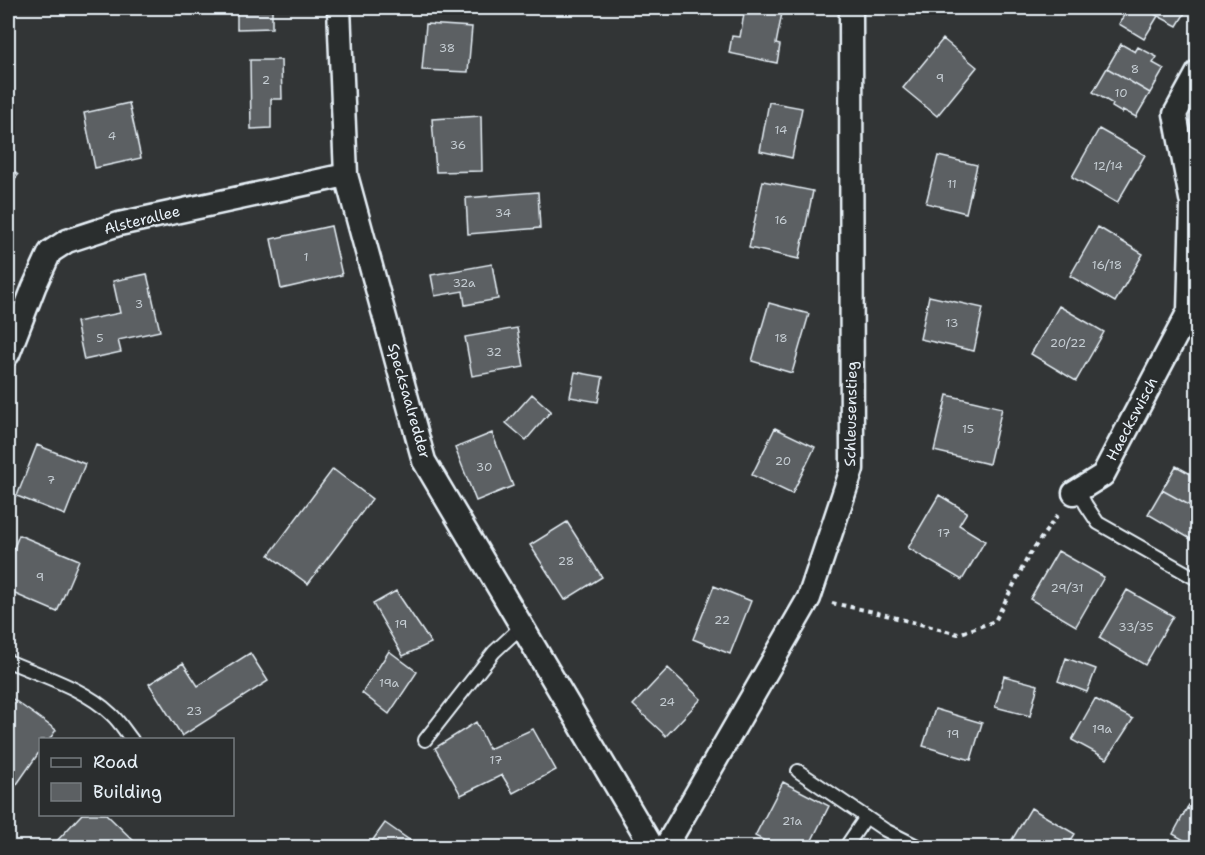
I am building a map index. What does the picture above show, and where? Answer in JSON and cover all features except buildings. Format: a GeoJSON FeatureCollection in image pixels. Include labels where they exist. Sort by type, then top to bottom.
{"type":"FeatureCollection","features":[{"type":"Feature","properties":{"kind":"street","name":"Specksaalredder"},"geometry":{"type":"LineString","coordinates":[[339,8],[346,175],[424,461],[653,848]]}},
{"type":"Feature","properties":{"kind":"street","name":"Schleusenstieg"},"geometry":{"type":"LineString","coordinates":[[665,848],[809,598],[852,470],[850,8]]}},
{"type":"Feature","properties":{"kind":"street","name":"Haeckswisch"},"geometry":{"type":"LineString","coordinates":[[1076,491],[1102,475],[1189,311],[1192,204],[1175,114],[1197,72]]}},
{"type":"Feature","properties":{"kind":"street","name":"Alsterallee"},"geometry":{"type":"LineString","coordinates":[[8,354],[50,252],[67,242],[119,224],[346,175]]}},
{"type":"Feature","properties":{"kind":"lane"},"geometry":{"type":"LineString","coordinates":[[1076,491],[1098,523],[1195,578]]}},
{"type":"Feature","properties":{"kind":"lane"},"geometry":{"type":"LineString","coordinates":[[425,740],[494,652],[522,626]]}},
{"type":"Feature","properties":{"kind":"lane"},"geometry":{"type":"LineString","coordinates":[[8,661],[83,693],[113,716],[130,738]]}},
{"type":"Feature","properties":{"kind":"lane"},"geometry":{"type":"LineString","coordinates":[[798,771],[885,830],[921,848]]}},
{"type":"Feature","properties":{"kind":"lane"},"geometry":{"type":"LineString","coordinates":[[845,848],[866,817]]}},
{"type":"Feature","properties":{"kind":"path"},"geometry":{"type":"LineString","coordinates":[[809,598],[958,634],[995,621],[1029,555],[1076,491]]}}]}
